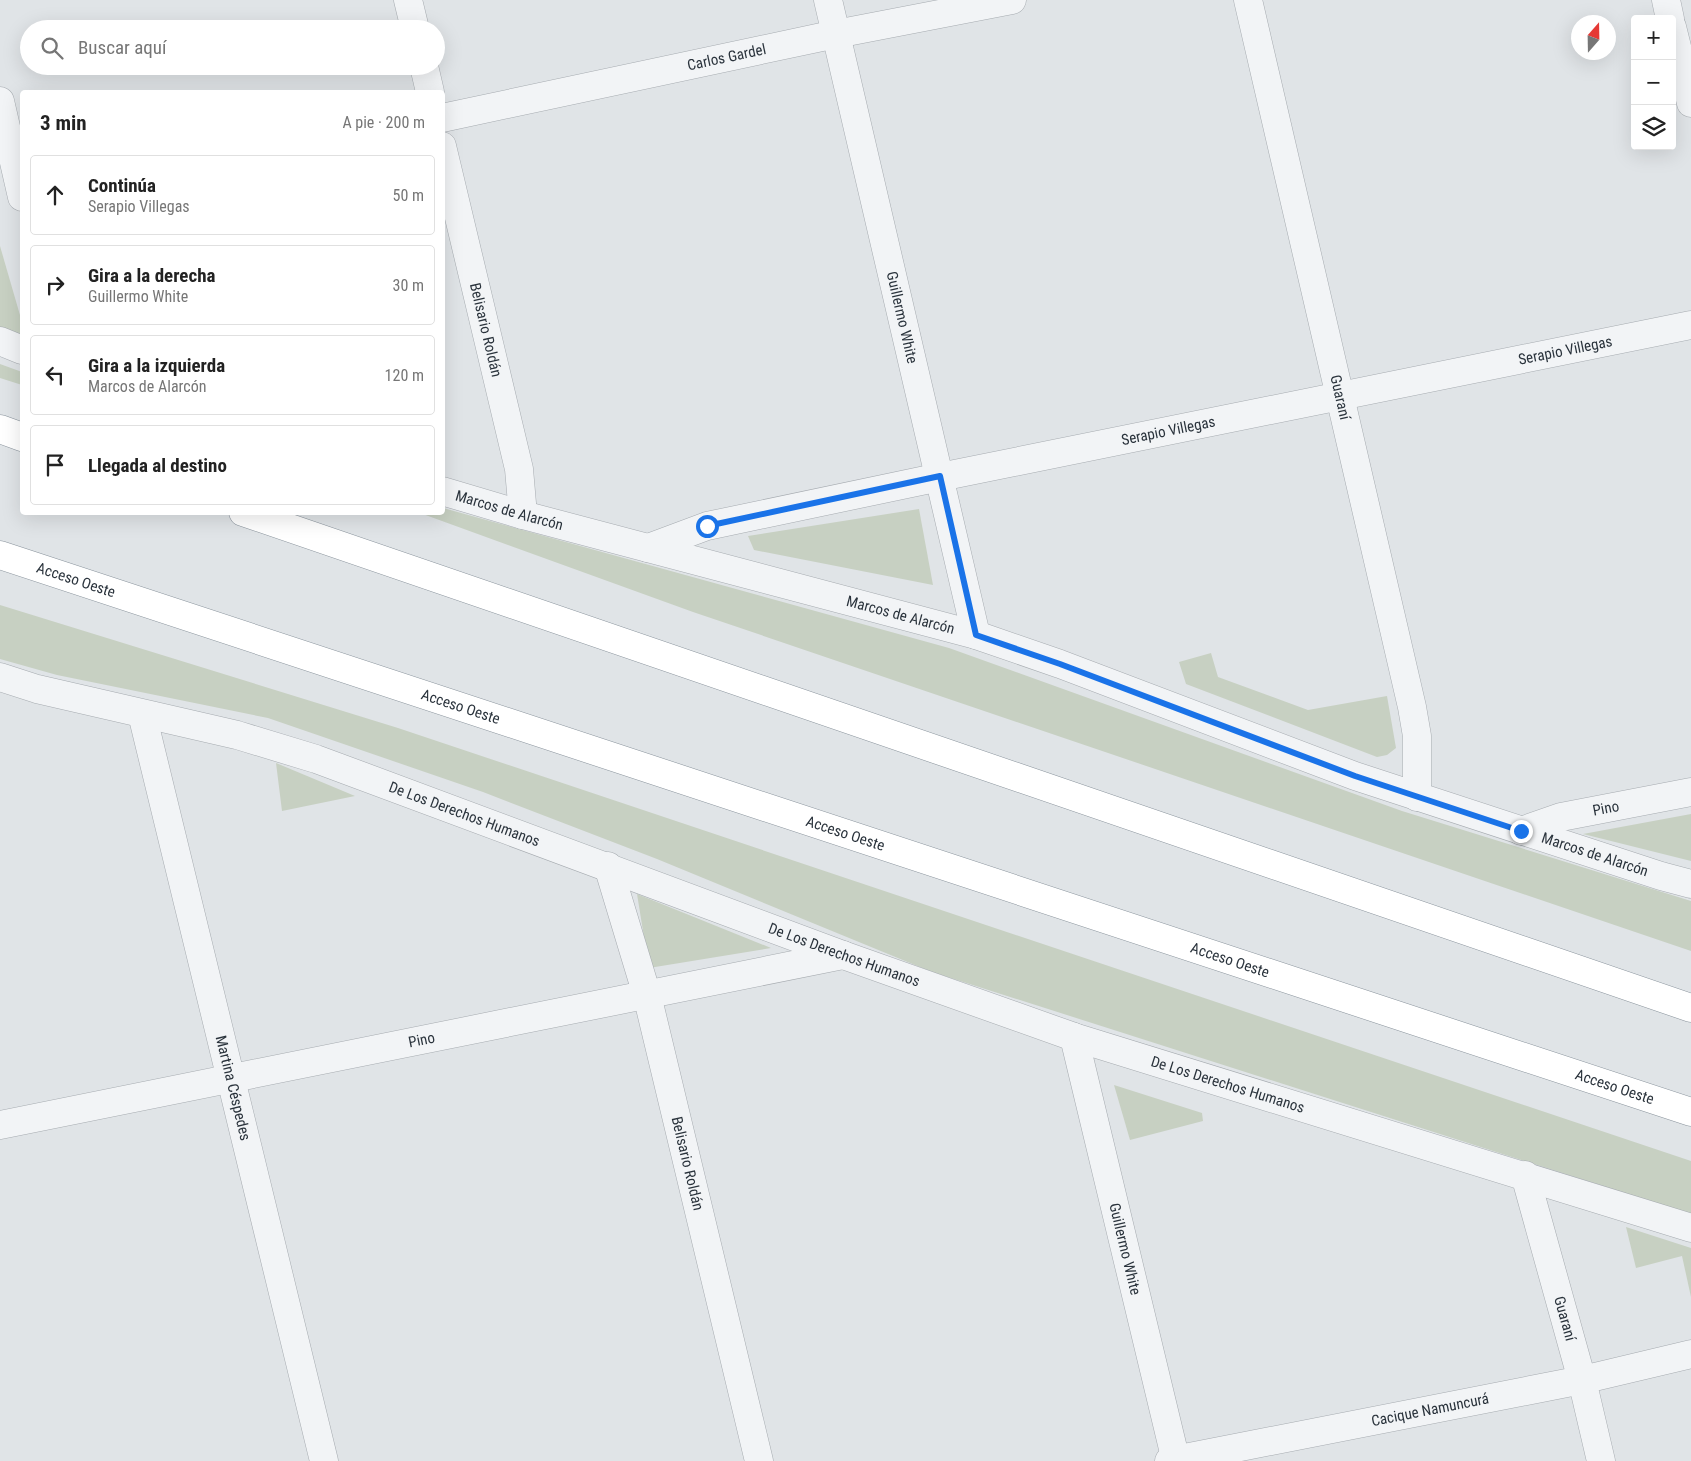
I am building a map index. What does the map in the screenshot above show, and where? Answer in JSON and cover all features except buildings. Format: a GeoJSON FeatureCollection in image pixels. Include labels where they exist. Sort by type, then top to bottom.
{"type":"FeatureCollection","features":[{"type":"Feature","properties":{"kind":"highway"},"geometry":{"type":"LineString","coordinates":[[0,430],[20,436]]}},
{"type":"Feature","properties":{"kind":"highway"},"geometry":{"type":"LineString","coordinates":[[252,515],[1691,1008]]}},
{"type":"Feature","properties":{"kind":"highway","name":"Acceso Oeste"},"geometry":{"type":"LineString","coordinates":[[0,555],[1691,1112]]}},
{"type":"Feature","properties":{"kind":"street"},"geometry":{"type":"LineString","coordinates":[[408,0],[413,20]]}},
{"type":"Feature","properties":{"kind":"street","name":"Guillermo White"},"geometry":{"type":"LineString","coordinates":[[828,0],[976,635]]}},
{"type":"Feature","properties":{"kind":"street","name":"Carlos Gardel"},"geometry":{"type":"LineString","coordinates":[[445,117],[836,34],[1012,0]]}},
{"type":"Feature","properties":{"kind":"street","name":"Guaraní"},"geometry":{"type":"LineString","coordinates":[[1248,0],[1412,707],[1416,736],[1417,797]]}},
{"type":"Feature","properties":{"kind":"street"},"geometry":{"type":"LineString","coordinates":[[1666,0],[1669,15]]}},
{"type":"Feature","properties":{"kind":"street"},"geometry":{"type":"LineString","coordinates":[[1676,43],[1691,103]]}},
{"type":"Feature","properties":{"kind":"street"},"geometry":{"type":"LineString","coordinates":[[426,75],[430,90]]}},
{"type":"Feature","properties":{"kind":"street"},"geometry":{"type":"LineString","coordinates":[[0,101],[20,189]]}},
{"type":"Feature","properties":{"kind":"street","name":"Belisario Roldán"},"geometry":{"type":"LineString","coordinates":[[445,159],[519,469],[524,515]]}},
{"type":"Feature","properties":{"kind":"street"},"geometry":{"type":"LineString","coordinates":[[0,203],[20,198]]}},
{"type":"Feature","properties":{"kind":"street","name":"Serapio Villegas"},"geometry":{"type":"LineString","coordinates":[[648,548],[707,526],[940,476],[1691,325]]}},
{"type":"Feature","properties":{"kind":"street"},"geometry":{"type":"LineString","coordinates":[[0,342],[20,349]]}},
{"type":"Feature","properties":{"kind":"street","name":"Marcos de Alarcón"},"geometry":{"type":"LineString","coordinates":[[445,491],[524,515],[976,635],[1060,664],[1355,776],[1521,831],[1691,884]]}},
{"type":"Feature","properties":{"kind":"street","name":"De Los Derechos Humanos"},"geometry":{"type":"LineString","coordinates":[[0,677],[37,689],[237,735],[316,759],[843,955],[1074,1037],[1525,1175],[1691,1228]]}},
{"type":"Feature","properties":{"kind":"street","name":"Martina Céspedes"},"geometry":{"type":"LineString","coordinates":[[142,714],[324,1461]]}},
{"type":"Feature","properties":{"kind":"street","name":"Pino"},"geometry":{"type":"LineString","coordinates":[[1521,831],[1561,817],[1691,792]]}},
{"type":"Feature","properties":{"kind":"street","name":"Belisario Roldán"},"geometry":{"type":"LineString","coordinates":[[608,866],[647,995],[760,1461]]}},
{"type":"Feature","properties":{"kind":"street","name":"Pino"},"geometry":{"type":"LineString","coordinates":[[0,1125],[843,955]]}},
{"type":"Feature","properties":{"kind":"street","name":"Guillermo White"},"geometry":{"type":"LineString","coordinates":[[1074,1037],[1173,1461]]}},
{"type":"Feature","properties":{"kind":"street","name":"Guaraní"},"geometry":{"type":"LineString","coordinates":[[1525,1175],[1582,1380],[1601,1461]]}},
{"type":"Feature","properties":{"kind":"street","name":"Cacique Namuncurá"},"geometry":{"type":"LineString","coordinates":[[1173,1461],[1582,1380],[1691,1354]]}},
{"type":"Feature","properties":{"kind":"green space"},"geometry":{"type":"Polygon","coordinates":[[[0,246],[20,315],[20,337],[0,327],[0,246]]]}},
{"type":"Feature","properties":{"kind":"green space"},"geometry":{"type":"Polygon","coordinates":[[[0,364],[20,371],[20,384],[0,378],[0,364]]]}},
{"type":"Feature","properties":{"kind":"green space"},"geometry":{"type":"Polygon","coordinates":[[[445,509],[949,648],[1402,811],[1691,901],[1691,951],[693,612],[426,515],[445,515],[445,509]]]}},
{"type":"Feature","properties":{"kind":"green space"},"geometry":{"type":"Polygon","coordinates":[[[919,509],[933,585],[754,550],[748,536],[919,509]]]}},
{"type":"Feature","properties":{"kind":"green space"},"geometry":{"type":"Polygon","coordinates":[[[0,605],[398,728],[1691,1161],[1691,1214],[932,972],[657,859],[483,792],[268,718],[57,675],[0,659],[0,605]]]}},
{"type":"Feature","properties":{"kind":"green space"},"geometry":{"type":"Polygon","coordinates":[[[1211,653],[1218,677],[1308,710],[1387,696],[1396,748],[1387,755],[1377,757],[1186,684],[1179,662],[1211,653]]]}},
{"type":"Feature","properties":{"kind":"green space"},"geometry":{"type":"Polygon","coordinates":[[[276,763],[355,796],[282,811],[276,763]]]}},
{"type":"Feature","properties":{"kind":"green space"},"geometry":{"type":"Polygon","coordinates":[[[1691,814],[1691,861],[1583,834],[1691,814]]]}},
{"type":"Feature","properties":{"kind":"green space"},"geometry":{"type":"Polygon","coordinates":[[[637,894],[771,948],[649,968],[637,894]]]}},
{"type":"Feature","properties":{"kind":"green space"},"geometry":{"type":"Polygon","coordinates":[[[1114,1085],[1202,1113],[1203,1121],[1130,1140],[1114,1085]]]}},
{"type":"Feature","properties":{"kind":"green space"},"geometry":{"type":"Polygon","coordinates":[[[1626,1227],[1691,1248],[1691,1297],[1682,1256],[1636,1268],[1626,1227]]]}},
{"type":"Feature","properties":{"kind":"route"},"geometry":{"type":"LineString","coordinates":[[707,526],[940,476],[976,635],[1060,664],[1355,776],[1521,831]]}}]}
